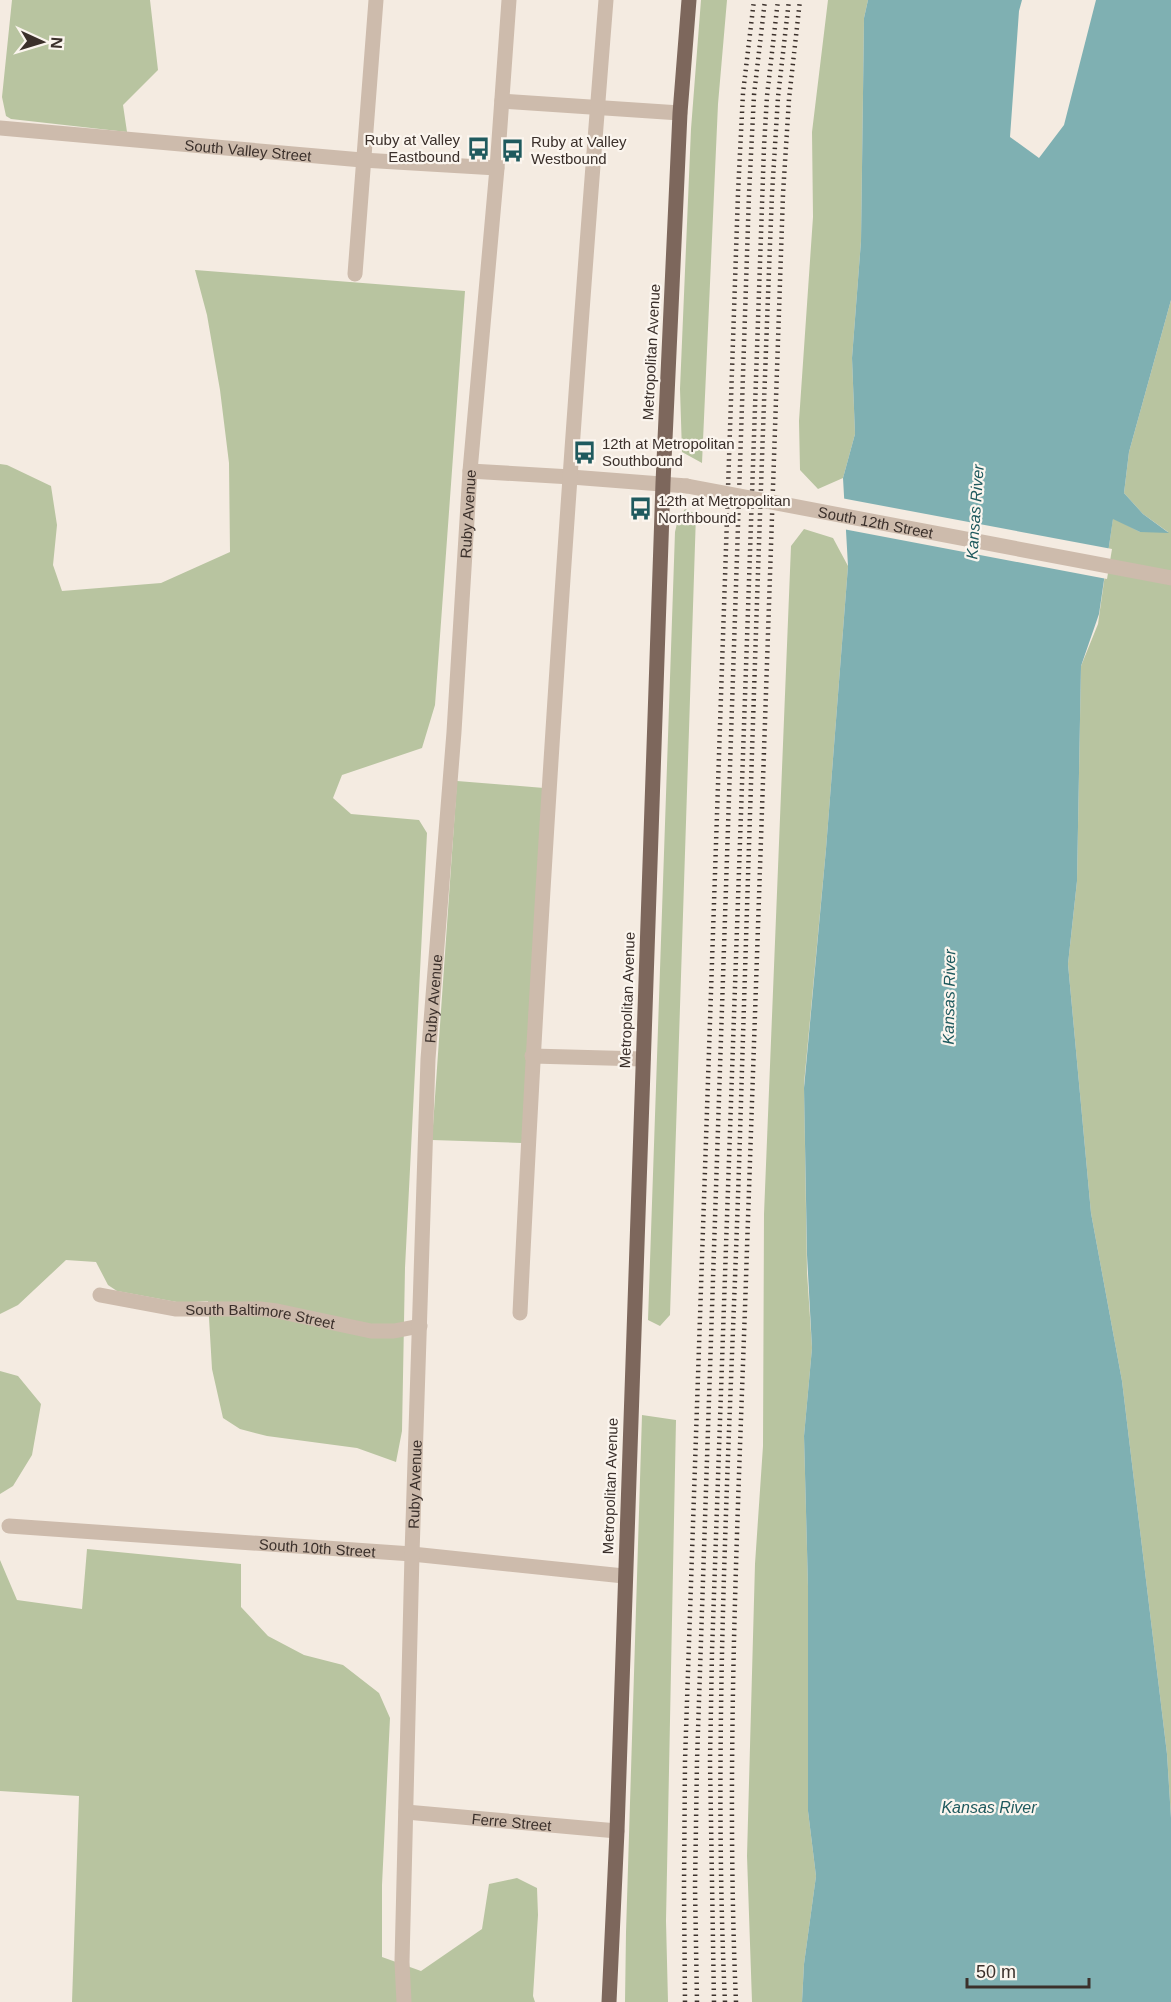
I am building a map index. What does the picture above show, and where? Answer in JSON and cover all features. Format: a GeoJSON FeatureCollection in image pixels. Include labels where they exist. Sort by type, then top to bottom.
{"type":"FeatureCollection","features":[{"type":"Feature","properties":{"kind":"main road","name":"Metropolitan Avenue"},"geometry":{"type":"LineString","coordinates":[[609,2002],[617,1831],[663,483],[680,113],[689,0]]}},
{"type":"Feature","properties":{"kind":"street"},"geometry":{"type":"LineString","coordinates":[[355,274],[376,0]]}},
{"type":"Feature","properties":{"kind":"street","name":"Ruby Avenue"},"geometry":{"type":"LineString","coordinates":[[404,2002],[402,1962],[412,1554],[428,1059],[454,732],[470,471],[497,168],[509,0]]}},
{"type":"Feature","properties":{"kind":"street"},"geometry":{"type":"LineString","coordinates":[[520,1313],[532,1056],[606,0]]}},
{"type":"Feature","properties":{"kind":"street"},"geometry":{"type":"LineString","coordinates":[[502,101],[680,113]]}},
{"type":"Feature","properties":{"kind":"street","name":"South Valley Street"},"geometry":{"type":"LineString","coordinates":[[0,128],[362,160],[497,168]]}},
{"type":"Feature","properties":{"kind":"street","name":"South 12th Street"},"geometry":{"type":"LineString","coordinates":[[470,471],[687,486],[1171,578]]}},
{"type":"Feature","properties":{"kind":"street"},"geometry":{"type":"LineString","coordinates":[[532,1056],[643,1059]]}},
{"type":"Feature","properties":{"kind":"street","name":"South Baltimore Street"},"geometry":{"type":"LineString","coordinates":[[100,1295],[175,1309],[277,1311],[370,1330],[394,1331],[420,1326]]}},
{"type":"Feature","properties":{"kind":"street","name":"South 10th Street"},"geometry":{"type":"LineString","coordinates":[[9,1526],[412,1554],[624,1576]]}},
{"type":"Feature","properties":{"kind":"street","name":"Ferre Street"},"geometry":{"type":"LineString","coordinates":[[406,1812],[617,1831]]}},
{"type":"Feature","properties":{"kind":"green space"},"geometry":{"type":"Polygon","coordinates":[[[12,0],[150,0],[158,70],[123,105],[127,132],[11,119],[6,116],[2,97],[12,0]]]}},
{"type":"Feature","properties":{"kind":"green space"},"geometry":{"type":"Polygon","coordinates":[[[701,0],[727,0],[718,104],[702,463],[682,452],[680,389],[691,129],[701,0]]]}},
{"type":"Feature","properties":{"kind":"green space"},"geometry":{"type":"Polygon","coordinates":[[[828,0],[868,0],[864,18],[861,241],[852,358],[855,434],[843,478],[818,489],[800,470],[799,421],[813,217],[812,132],[828,0]]]}},
{"type":"Feature","properties":{"kind":"green space"},"geometry":{"type":"Polygon","coordinates":[[[195,270],[465,291],[435,705],[422,748],[342,775],[333,798],[351,814],[419,820],[427,833],[405,1268],[402,1431],[396,1462],[357,1448],[267,1436],[240,1429],[223,1418],[212,1369],[208,1301],[182,1303],[117,1291],[108,1285],[96,1262],[66,1260],[18,1305],[0,1314],[0,464],[7,465],[51,486],[57,525],[53,565],[62,591],[161,583],[230,552],[229,463],[220,390],[207,315],[195,270]]]}},
{"type":"Feature","properties":{"kind":"green space"},"geometry":{"type":"Polygon","coordinates":[[[1171,300],[1171,1818],[1167,1754],[1122,1381],[1091,1213],[1068,964],[1077,881],[1081,666],[1098,624],[1113,518],[1140,532],[1168,532],[1143,514],[1124,493],[1129,452],[1171,300]]]}},
{"type":"Feature","properties":{"kind":"green space"},"geometry":{"type":"Polygon","coordinates":[[[685,509],[696,514],[670,1315],[660,1326],[648,1320],[675,532],[678,519],[685,509]]]}},
{"type":"Feature","properties":{"kind":"green space"},"geometry":{"type":"Polygon","coordinates":[[[804,529],[833,538],[848,566],[826,849],[804,1084],[807,1272],[812,1348],[804,1436],[808,1587],[808,1811],[816,1876],[804,1964],[802,2002],[752,2002],[747,1856],[755,1564],[763,1446],[764,1214],[791,546],[804,529]]]}},
{"type":"Feature","properties":{"kind":"green space"},"geometry":{"type":"Polygon","coordinates":[[[457,781],[544,788],[522,1143],[432,1140],[457,781]]]}},
{"type":"Feature","properties":{"kind":"green space"},"geometry":{"type":"Polygon","coordinates":[[[0,1371],[18,1376],[41,1404],[32,1455],[13,1486],[0,1494],[0,1371]]]}},
{"type":"Feature","properties":{"kind":"green space"},"geometry":{"type":"Polygon","coordinates":[[[642,1415],[676,1420],[666,1921],[668,2002],[625,2002],[642,1415]]]}},
{"type":"Feature","properties":{"kind":"green space"},"geometry":{"type":"Polygon","coordinates":[[[87,1549],[241,1564],[241,1607],[268,1636],[304,1655],[343,1665],[379,1693],[390,1718],[382,1885],[382,1957],[421,1971],[482,1929],[489,1884],[517,1878],[537,1888],[538,1915],[533,1996],[535,2002],[72,2002],[79,1796],[0,1791],[0,1560],[17,1600],[82,1609],[87,1549]]]}},
{"type":"Feature","properties":{"kind":"water","name":"Kansas River"},"geometry":{"type":"Polygon","coordinates":[[[868,0],[1022,0],[1019,11],[1010,137],[1039,158],[1064,125],[1096,0],[1171,0],[1171,300],[1129,452],[1124,493],[1143,514],[1169,533],[1140,532],[1113,519],[1099,614],[1081,666],[1077,881],[1068,964],[1091,1213],[1122,1381],[1167,1754],[1171,1818],[1171,2002],[802,2002],[804,1964],[816,1876],[808,1811],[808,1587],[804,1436],[812,1348],[807,1255],[804,1088],[826,849],[848,566],[843,478],[855,434],[852,358],[861,241],[864,18],[868,0]]]}},
{"type":"Feature","properties":{"kind":"pier"},"geometry":{"type":"Polygon","coordinates":[[[841,498],[1112,549],[1107,579],[843,529],[841,498]]]}},
{"type":"Feature","properties":{"kind":"railway"},"geometry":{"type":"LineString","coordinates":[[685,2002],[685,1761],[738,193],[743,93],[754,0]]}},
{"type":"Feature","properties":{"kind":"railway"},"geometry":{"type":"LineString","coordinates":[[697,2002],[695,1887],[697,1761],[749,194],[754,95],[765,0]]}},
{"type":"Feature","properties":{"kind":"railway"},"geometry":{"type":"LineString","coordinates":[[714,2002],[710,1761],[712,1652],[764,147],[767,96],[778,0]]}},
{"type":"Feature","properties":{"kind":"railway"},"geometry":{"type":"LineString","coordinates":[[725,2002],[720,1793],[724,1584],[772,194],[778,97],[789,0]]}},
{"type":"Feature","properties":{"kind":"railway"},"geometry":{"type":"LineString","coordinates":[[736,2002],[732,1814],[737,1531],[783,194],[789,99],[800,0]]}},
{"type":"Feature","properties":{"kind":"place","name":"Ruby at Valley Eastbound"},"geometry":{"type":"Point","coordinates":[478,148]}},
{"type":"Feature","properties":{"kind":"place","name":"Ruby at Valley Westbound"},"geometry":{"type":"Point","coordinates":[513,150]}},
{"type":"Feature","properties":{"kind":"place","name":"12th at Metropolitan Southbound"},"geometry":{"type":"Point","coordinates":[584,452]}},
{"type":"Feature","properties":{"kind":"place","name":"12th at Metropolitan Northbound"},"geometry":{"type":"Point","coordinates":[640,509]}}]}
